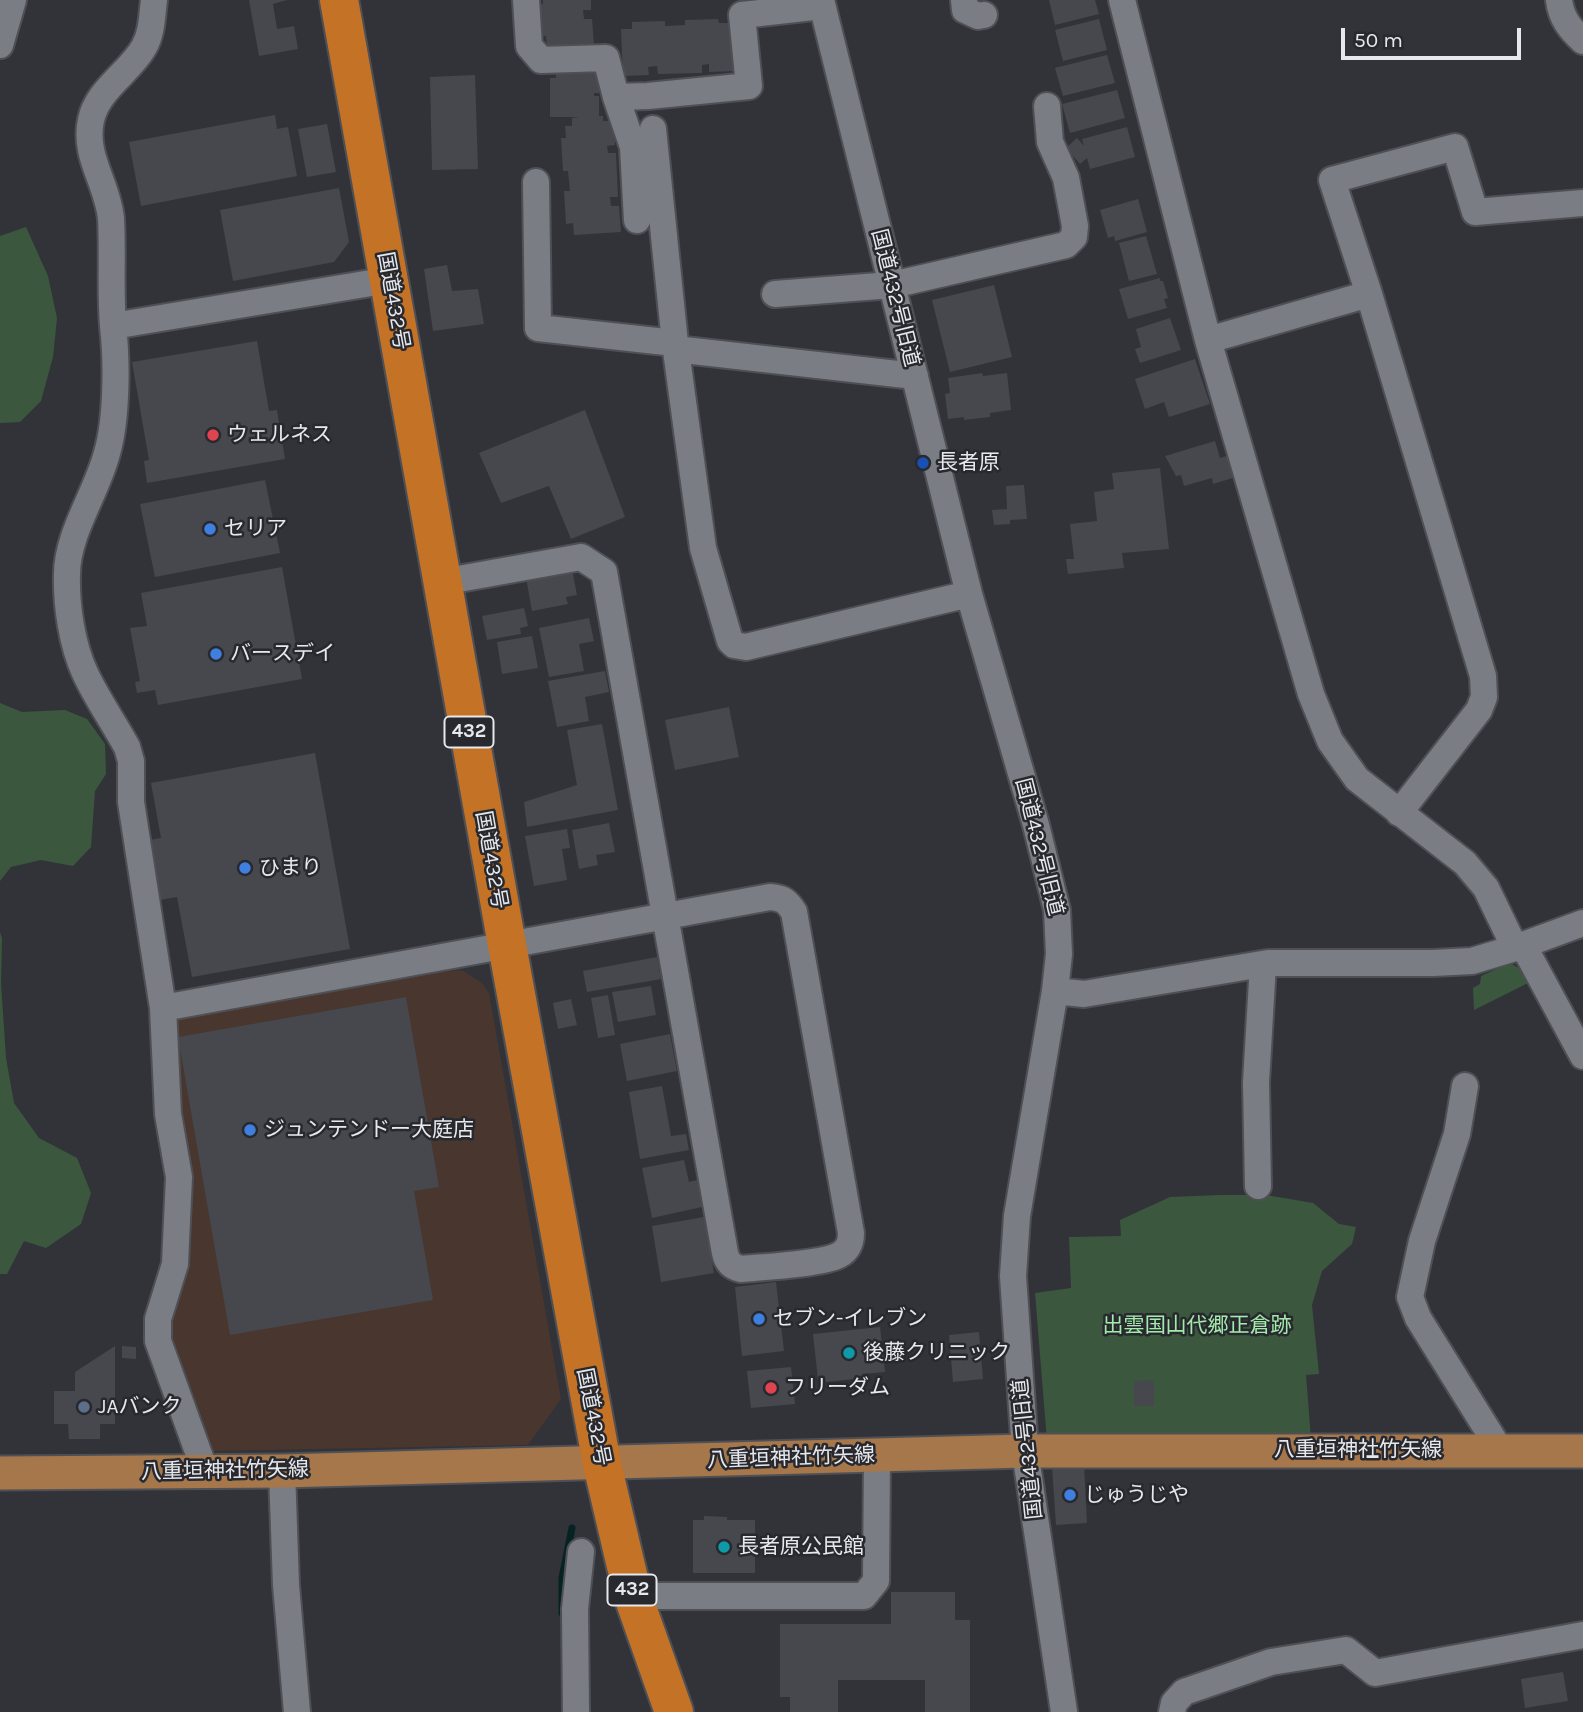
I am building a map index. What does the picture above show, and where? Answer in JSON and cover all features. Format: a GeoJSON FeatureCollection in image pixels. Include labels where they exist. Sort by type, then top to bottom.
{"type":"FeatureCollection","features":[{"type":"Feature","properties":{"kind":"highway","name":"国道432号"},"geometry":{"type":"LineString","coordinates":[[339,0],[602,1464],[634,1596],[674,1712]]}},
{"type":"Feature","properties":{"kind":"main road","name":"八重垣神社竹矢線"},"geometry":{"type":"LineString","coordinates":[[0,1474],[602,1464],[1025,1451],[1583,1451]]}},
{"type":"Feature","properties":{"kind":"street"},"geometry":{"type":"LineString","coordinates":[[0,45],[13,0]]}},
{"type":"Feature","properties":{"kind":"street"},"geometry":{"type":"LineString","coordinates":[[154,0],[150,35],[143,49],[98,102],[91,117],[89,132],[92,158],[111,218],[111,300],[115,344],[113,417],[108,453],[70,552],[67,573],[78,652],[85,674],[127,747],[131,761],[131,802],[163,1008],[168,1114],[179,1177],[175,1264],[158,1320],[158,1341],[205,1472]]}},
{"type":"Feature","properties":{"kind":"street"},"geometry":{"type":"LineString","coordinates":[[526,0],[529,46],[541,60],[606,58],[616,97],[634,147],[637,220]]}},
{"type":"Feature","properties":{"kind":"street"},"geometry":{"type":"LineString","coordinates":[[1122,0],[1209,340],[1311,694],[1330,741],[1357,779],[1465,863],[1486,888],[1583,1056]]}},
{"type":"Feature","properties":{"kind":"street"},"geometry":{"type":"LineString","coordinates":[[1559,0],[1560,11],[1566,23],[1583,41]]}},
{"type":"Feature","properties":{"kind":"street"},"geometry":{"type":"LineString","coordinates":[[616,97],[749,86],[742,15],[822,3]]}},
{"type":"Feature","properties":{"kind":"street","name":"国道432号旧道"},"geometry":{"type":"LineString","coordinates":[[822,3],[970,594],[1036,825],[1057,910],[1059,954],[1055,991],[1017,1216],[1013,1276],[1025,1451],[1063,1712]]}},
{"type":"Feature","properties":{"kind":"street"},"geometry":{"type":"LineString","coordinates":[[775,294],[892,285],[1066,245],[1074,237],[1075,226],[1066,178],[1049,142],[1047,106]]}},
{"type":"Feature","properties":{"kind":"street"},"geometry":{"type":"LineString","coordinates":[[653,128],[675,346],[703,548],[730,640],[734,645],[746,646],[970,594]]}},
{"type":"Feature","properties":{"kind":"street"},"geometry":{"type":"LineString","coordinates":[[1399,813],[1479,710],[1484,697],[1483,676],[1369,294],[1332,180],[1455,147],[1475,212],[1583,203]]}},
{"type":"Feature","properties":{"kind":"street"},"geometry":{"type":"LineString","coordinates":[[536,182],[538,328],[915,376]]}},
{"type":"Feature","properties":{"kind":"street"},"geometry":{"type":"LineString","coordinates":[[113,326],[389,280]]}},
{"type":"Feature","properties":{"kind":"street"},"geometry":{"type":"LineString","coordinates":[[1209,340],[1369,294]]}},
{"type":"Feature","properties":{"kind":"street"},"geometry":{"type":"LineString","coordinates":[[163,1008],[665,916],[770,897],[782,898],[794,912],[851,1233],[847,1250],[832,1258],[741,1269],[735,1268],[727,1260],[665,916],[604,572],[581,557],[442,582]]}},
{"type":"Feature","properties":{"kind":"street"},"geometry":{"type":"LineString","coordinates":[[1055,991],[1084,994],[1263,964],[1472,961],[1583,923]]}},
{"type":"Feature","properties":{"kind":"street"},"geometry":{"type":"LineString","coordinates":[[1258,1186],[1256,1082],[1263,964]]}},
{"type":"Feature","properties":{"kind":"street"},"geometry":{"type":"LineString","coordinates":[[1465,1086],[1457,1134],[1422,1241],[1410,1297],[1418,1318],[1500,1450]]}},
{"type":"Feature","properties":{"kind":"street"},"geometry":{"type":"LineString","coordinates":[[634,1596],[864,1596],[876,1581],[877,1456]]}},
{"type":"Feature","properties":{"kind":"street"},"geometry":{"type":"LineString","coordinates":[[282,1471],[286,1585],[297,1712]]}},
{"type":"Feature","properties":{"kind":"street"},"geometry":{"type":"LineString","coordinates":[[576,1712],[575,1609],[581,1552]]}},
{"type":"Feature","properties":{"kind":"street"},"geometry":{"type":"LineString","coordinates":[[1171,1712],[1174,1703],[1184,1692],[1271,1662],[1346,1650],[1375,1673],[1583,1635]]}},
{"type":"Feature","properties":{"kind":"shaded area"},"geometry":{"type":"Polygon","coordinates":[[[462,970],[482,983],[489,993],[561,1399],[528,1445],[210,1451],[167,1339],[173,1020],[402,976],[462,970]]]}},
{"type":"Feature","properties":{"kind":"green space"},"geometry":{"type":"Polygon","coordinates":[[[26,227],[48,276],[57,318],[53,357],[41,401],[20,422],[0,423],[0,236],[26,227]]]}},
{"type":"Feature","properties":{"kind":"green space"},"geometry":{"type":"Polygon","coordinates":[[[0,703],[22,712],[65,710],[87,719],[105,744],[106,774],[95,791],[91,847],[73,866],[41,860],[11,867],[0,881],[0,703]]]}},
{"type":"Feature","properties":{"kind":"green space"},"geometry":{"type":"Polygon","coordinates":[[[0,932],[6,1058],[14,1103],[39,1138],[77,1158],[91,1193],[81,1224],[46,1248],[24,1241],[7,1274],[0,1274],[0,932]]]}},
{"type":"Feature","properties":{"kind":"green space"},"geometry":{"type":"Polygon","coordinates":[[[1510,963],[1522,970],[1528,983],[1474,1010],[1473,988],[1480,984],[1481,976],[1510,963]]]}},
{"type":"Feature","properties":{"kind":"green space","name":"出雲国山代郷正倉跡"},"geometry":{"type":"Polygon","coordinates":[[[1266,1195],[1313,1203],[1339,1224],[1356,1227],[1352,1244],[1322,1271],[1312,1305],[1319,1374],[1306,1375],[1311,1439],[1047,1441],[1035,1293],[1071,1288],[1069,1237],[1121,1236],[1120,1220],[1170,1197],[1266,1195]]]}},
{"type":"Feature","properties":{"kind":"building"},"geometry":{"type":"Polygon","coordinates":[[[249,0],[287,0],[273,4],[277,29],[294,26],[298,49],[259,56],[249,0]]]}},
{"type":"Feature","properties":{"kind":"building"},"geometry":{"type":"Polygon","coordinates":[[[543,0],[591,0],[591,10],[583,10],[584,19],[592,19],[594,45],[547,47],[546,36],[539,37],[537,4],[543,4],[543,0]]]}},
{"type":"Feature","properties":{"kind":"building"},"geometry":{"type":"Polygon","coordinates":[[[1049,0],[1095,0],[1099,14],[1055,25],[1049,0]]]}},
{"type":"Feature","properties":{"kind":"building"},"geometry":{"type":"Polygon","coordinates":[[[718,19],[719,23],[730,23],[735,71],[709,72],[709,64],[702,65],[702,73],[658,74],[657,66],[648,67],[649,75],[623,76],[621,29],[632,29],[632,22],[665,21],[665,26],[685,25],[685,20],[718,19]]]}},
{"type":"Feature","properties":{"kind":"building"},"geometry":{"type":"Polygon","coordinates":[[[1099,19],[1107,50],[1063,61],[1055,30],[1099,19]]]}},
{"type":"Feature","properties":{"kind":"building"},"geometry":{"type":"Polygon","coordinates":[[[1107,55],[1115,83],[1063,96],[1055,68],[1107,55]]]}},
{"type":"Feature","properties":{"kind":"building"},"geometry":{"type":"Polygon","coordinates":[[[556,69],[600,70],[599,93],[594,93],[594,96],[599,96],[599,116],[603,116],[603,121],[613,121],[615,145],[607,146],[608,153],[616,153],[618,197],[610,197],[611,206],[619,206],[621,232],[574,235],[573,223],[566,224],[564,191],[570,191],[568,171],[563,171],[561,138],[566,138],[565,126],[572,126],[572,118],[579,117],[550,117],[550,78],[556,78],[556,69]]]}},
{"type":"Feature","properties":{"kind":"building"},"geometry":{"type":"Polygon","coordinates":[[[475,75],[478,169],[432,170],[430,77],[475,75]]]}},
{"type":"Feature","properties":{"kind":"building"},"geometry":{"type":"Polygon","coordinates":[[[1117,90],[1125,118],[1070,133],[1062,104],[1117,90]]]}},
{"type":"Feature","properties":{"kind":"building"},"geometry":{"type":"Polygon","coordinates":[[[275,115],[277,129],[288,127],[297,176],[141,206],[129,142],[275,115]]]}},
{"type":"Feature","properties":{"kind":"building"},"geometry":{"type":"Polygon","coordinates":[[[327,124],[336,172],[307,177],[298,129],[327,124]]]}},
{"type":"Feature","properties":{"kind":"building"},"geometry":{"type":"Polygon","coordinates":[[[1127,127],[1135,157],[1090,169],[1087,158],[1080,164],[1066,148],[1077,138],[1084,146],[1082,139],[1127,127]]]}},
{"type":"Feature","properties":{"kind":"building"},"geometry":{"type":"Polygon","coordinates":[[[339,188],[349,242],[334,262],[233,281],[220,210],[339,188]]]}},
{"type":"Feature","properties":{"kind":"building"},"geometry":{"type":"Polygon","coordinates":[[[1138,199],[1147,232],[1115,241],[1114,236],[1108,238],[1100,210],[1138,199]]]}},
{"type":"Feature","properties":{"kind":"building"},"geometry":{"type":"Polygon","coordinates":[[[1146,236],[1157,274],[1129,281],[1119,243],[1146,236]]]}},
{"type":"Feature","properties":{"kind":"building"},"geometry":{"type":"Polygon","coordinates":[[[447,265],[452,291],[478,289],[484,324],[433,331],[424,269],[447,265]]]}},
{"type":"Feature","properties":{"kind":"building"},"geometry":{"type":"Polygon","coordinates":[[[1160,278],[1168,298],[1164,299],[1167,308],[1128,319],[1119,289],[1160,278]]]}},
{"type":"Feature","properties":{"kind":"building"},"geometry":{"type":"Polygon","coordinates":[[[994,285],[1012,357],[950,372],[932,300],[994,285]]]}},
{"type":"Feature","properties":{"kind":"building"},"geometry":{"type":"Polygon","coordinates":[[[1170,318],[1181,350],[1140,363],[1135,349],[1141,347],[1136,329],[1170,318]]]}},
{"type":"Feature","properties":{"kind":"building","name":"ウェルネス"},"geometry":{"type":"Polygon","coordinates":[[[257,341],[269,411],[277,410],[285,459],[147,483],[144,461],[149,460],[132,362],[257,341]]]}},
{"type":"Feature","properties":{"kind":"building"},"geometry":{"type":"Polygon","coordinates":[[[1195,359],[1210,404],[1169,417],[1164,402],[1145,409],[1135,379],[1195,359]]]}},
{"type":"Feature","properties":{"kind":"building"},"geometry":{"type":"Polygon","coordinates":[[[982,373],[983,376],[1007,373],[1011,410],[990,413],[990,417],[948,419],[945,394],[950,393],[948,378],[982,373]]]}},
{"type":"Feature","properties":{"kind":"building"},"geometry":{"type":"Polygon","coordinates":[[[585,410],[625,517],[571,539],[549,486],[501,503],[479,453],[585,410]]]}},
{"type":"Feature","properties":{"kind":"building"},"geometry":{"type":"Polygon","coordinates":[[[1215,441],[1220,458],[1229,455],[1236,477],[1213,484],[1212,478],[1184,486],[1181,475],[1176,476],[1165,456],[1215,441]]]}},
{"type":"Feature","properties":{"kind":"building"},"geometry":{"type":"Polygon","coordinates":[[[1160,468],[1169,549],[1122,553],[1124,568],[1068,574],[1066,559],[1074,559],[1070,524],[1097,521],[1094,492],[1114,489],[1112,473],[1160,468]]]}},
{"type":"Feature","properties":{"kind":"building","name":"セリア"},"geometry":{"type":"Polygon","coordinates":[[[265,480],[280,553],[155,577],[140,504],[265,480]]]}},
{"type":"Feature","properties":{"kind":"building"},"geometry":{"type":"Polygon","coordinates":[[[1024,485],[1027,519],[994,525],[992,510],[1007,509],[1006,486],[1024,485]]]}},
{"type":"Feature","properties":{"kind":"building","name":"バースデイ"},"geometry":{"type":"Polygon","coordinates":[[[282,567],[302,679],[158,705],[155,690],[137,693],[135,682],[140,681],[130,628],[147,626],[141,593],[282,567]]]}},
{"type":"Feature","properties":{"kind":"building"},"geometry":{"type":"Polygon","coordinates":[[[572,569],[577,595],[566,597],[568,604],[532,611],[526,578],[572,569]]]}},
{"type":"Feature","properties":{"kind":"building"},"geometry":{"type":"Polygon","coordinates":[[[524,608],[528,626],[520,628],[521,634],[487,640],[482,616],[524,608]]]}},
{"type":"Feature","properties":{"kind":"building"},"geometry":{"type":"Polygon","coordinates":[[[589,618],[594,641],[579,644],[584,671],[549,677],[539,628],[589,618]]]}},
{"type":"Feature","properties":{"kind":"building"},"geometry":{"type":"Polygon","coordinates":[[[532,636],[538,668],[502,674],[497,642],[532,636]]]}},
{"type":"Feature","properties":{"kind":"building"},"geometry":{"type":"Polygon","coordinates":[[[605,671],[609,692],[585,697],[589,721],[557,727],[548,681],[605,671]]]}},
{"type":"Feature","properties":{"kind":"building"},"geometry":{"type":"Polygon","coordinates":[[[729,707],[739,757],[675,770],[665,720],[729,707]]]}},
{"type":"Feature","properties":{"kind":"building"},"geometry":{"type":"Polygon","coordinates":[[[602,724],[618,810],[527,827],[524,802],[577,785],[567,730],[602,724]]]}},
{"type":"Feature","properties":{"kind":"building","name":"ひまり"},"geometry":{"type":"Polygon","coordinates":[[[315,753],[350,949],[192,977],[177,897],[160,900],[149,840],[161,838],[151,783],[315,753]]]}},
{"type":"Feature","properties":{"kind":"building"},"geometry":{"type":"Polygon","coordinates":[[[609,823],[615,852],[596,855],[598,865],[579,869],[572,830],[609,823]]]}},
{"type":"Feature","properties":{"kind":"building"},"geometry":{"type":"Polygon","coordinates":[[[567,829],[570,848],[562,849],[567,880],[534,886],[525,836],[567,829]]]}},
{"type":"Feature","properties":{"kind":"building"},"geometry":{"type":"Polygon","coordinates":[[[657,957],[661,979],[587,992],[583,971],[657,957]]]}},
{"type":"Feature","properties":{"kind":"building"},"geometry":{"type":"Polygon","coordinates":[[[651,986],[656,1015],[618,1022],[612,992],[651,986]]]}},
{"type":"Feature","properties":{"kind":"building"},"geometry":{"type":"Polygon","coordinates":[[[608,995],[615,1035],[598,1038],[591,998],[608,995]]]}},
{"type":"Feature","properties":{"kind":"building"},"geometry":{"type":"Polygon","coordinates":[[[406,997],[439,1187],[414,1191],[433,1300],[230,1335],[178,1037],[406,997]]]}},
{"type":"Feature","properties":{"kind":"building"},"geometry":{"type":"Polygon","coordinates":[[[571,999],[577,1025],[558,1029],[553,1003],[571,999]]]}},
{"type":"Feature","properties":{"kind":"building"},"geometry":{"type":"Polygon","coordinates":[[[670,1034],[677,1071],[627,1081],[620,1044],[670,1034]]]}},
{"type":"Feature","properties":{"kind":"building"},"geometry":{"type":"Polygon","coordinates":[[[662,1086],[671,1136],[686,1134],[689,1150],[640,1159],[629,1092],[662,1086]]]}},
{"type":"Feature","properties":{"kind":"building"},"geometry":{"type":"Polygon","coordinates":[[[684,1160],[689,1182],[697,1180],[702,1207],[652,1218],[642,1168],[684,1160]]]}},
{"type":"Feature","properties":{"kind":"building"},"geometry":{"type":"Polygon","coordinates":[[[704,1217],[714,1273],[661,1282],[652,1226],[704,1217]]]}},
{"type":"Feature","properties":{"kind":"building","name":"セブン-イレブン"},"geometry":{"type":"Polygon","coordinates":[[[776,1282],[784,1351],[742,1356],[735,1287],[776,1282]]]}},
{"type":"Feature","properties":{"kind":"building","name":"後藤クリニック"},"geometry":{"type":"Polygon","coordinates":[[[880,1327],[885,1372],[862,1374],[863,1378],[826,1382],[825,1378],[818,1379],[813,1334],[880,1327]]]}},
{"type":"Feature","properties":{"kind":"building"},"geometry":{"type":"Polygon","coordinates":[[[979,1332],[983,1379],[953,1382],[949,1335],[979,1332]]]}},
{"type":"Feature","properties":{"kind":"building","name":"JAバンク"},"geometry":{"type":"Polygon","coordinates":[[[115,1346],[115,1424],[100,1424],[100,1439],[69,1439],[68,1424],[54,1424],[54,1391],[75,1391],[75,1372],[115,1346]]]}},
{"type":"Feature","properties":{"kind":"building"},"geometry":{"type":"Polygon","coordinates":[[[122,1346],[136,1347],[136,1359],[122,1358],[122,1346]]]}},
{"type":"Feature","properties":{"kind":"building","name":"フリーダム"},"geometry":{"type":"Polygon","coordinates":[[[791,1367],[795,1404],[751,1408],[747,1371],[791,1367]]]}},
{"type":"Feature","properties":{"kind":"building"},"geometry":{"type":"Polygon","coordinates":[[[1154,1380],[1154,1406],[1134,1406],[1134,1381],[1154,1380]]]}},
{"type":"Feature","properties":{"kind":"building","name":"じゅうじや"},"geometry":{"type":"Polygon","coordinates":[[[1084,1465],[1087,1523],[1056,1525],[1052,1467],[1084,1465]]]}},
{"type":"Feature","properties":{"kind":"building","name":"長者原公民館"},"geometry":{"type":"Polygon","coordinates":[[[704,1516],[727,1517],[727,1520],[755,1520],[755,1573],[693,1573],[693,1520],[704,1520],[704,1516]]]}},
{"type":"Feature","properties":{"kind":"building"},"geometry":{"type":"Polygon","coordinates":[[[891,1592],[955,1592],[955,1620],[970,1620],[970,1712],[925,1712],[925,1680],[838,1680],[838,1712],[790,1712],[790,1697],[780,1697],[780,1624],[891,1624],[891,1592]]]}},
{"type":"Feature","properties":{"kind":"building"},"geometry":{"type":"Polygon","coordinates":[[[1563,1672],[1568,1701],[1525,1708],[1521,1679],[1563,1672]]]}},
{"type":"Feature","properties":{"kind":"waterway"},"geometry":{"type":"LineString","coordinates":[[562,1613],[562,1578],[572,1528]]}},
{"type":"Feature","properties":{"kind":"place","name":"ウェルネス"},"geometry":{"type":"Point","coordinates":[213,435]}},
{"type":"Feature","properties":{"kind":"place","name":"長者原"},"geometry":{"type":"Point","coordinates":[923,463]}},
{"type":"Feature","properties":{"kind":"place","name":"セリア"},"geometry":{"type":"Point","coordinates":[210,529]}},
{"type":"Feature","properties":{"kind":"place","name":"バースデイ"},"geometry":{"type":"Point","coordinates":[216,654]}},
{"type":"Feature","properties":{"kind":"place","name":"ひまり"},"geometry":{"type":"Point","coordinates":[245,868]}},
{"type":"Feature","properties":{"kind":"place","name":"ジュンテンドー大庭店"},"geometry":{"type":"Point","coordinates":[250,1130]}},
{"type":"Feature","properties":{"kind":"place","name":"セブン-イレブン"},"geometry":{"type":"Point","coordinates":[759,1319]}},
{"type":"Feature","properties":{"kind":"place","name":"後藤クリニック"},"geometry":{"type":"Point","coordinates":[849,1353]}},
{"type":"Feature","properties":{"kind":"place","name":"フリーダム"},"geometry":{"type":"Point","coordinates":[771,1388]}},
{"type":"Feature","properties":{"kind":"place","name":"JAバンク"},"geometry":{"type":"Point","coordinates":[84,1407]}},
{"type":"Feature","properties":{"kind":"place","name":"じゅうじや"},"geometry":{"type":"Point","coordinates":[1070,1495]}},
{"type":"Feature","properties":{"kind":"place","name":"長者原公民館"},"geometry":{"type":"Point","coordinates":[724,1547]}}]}
